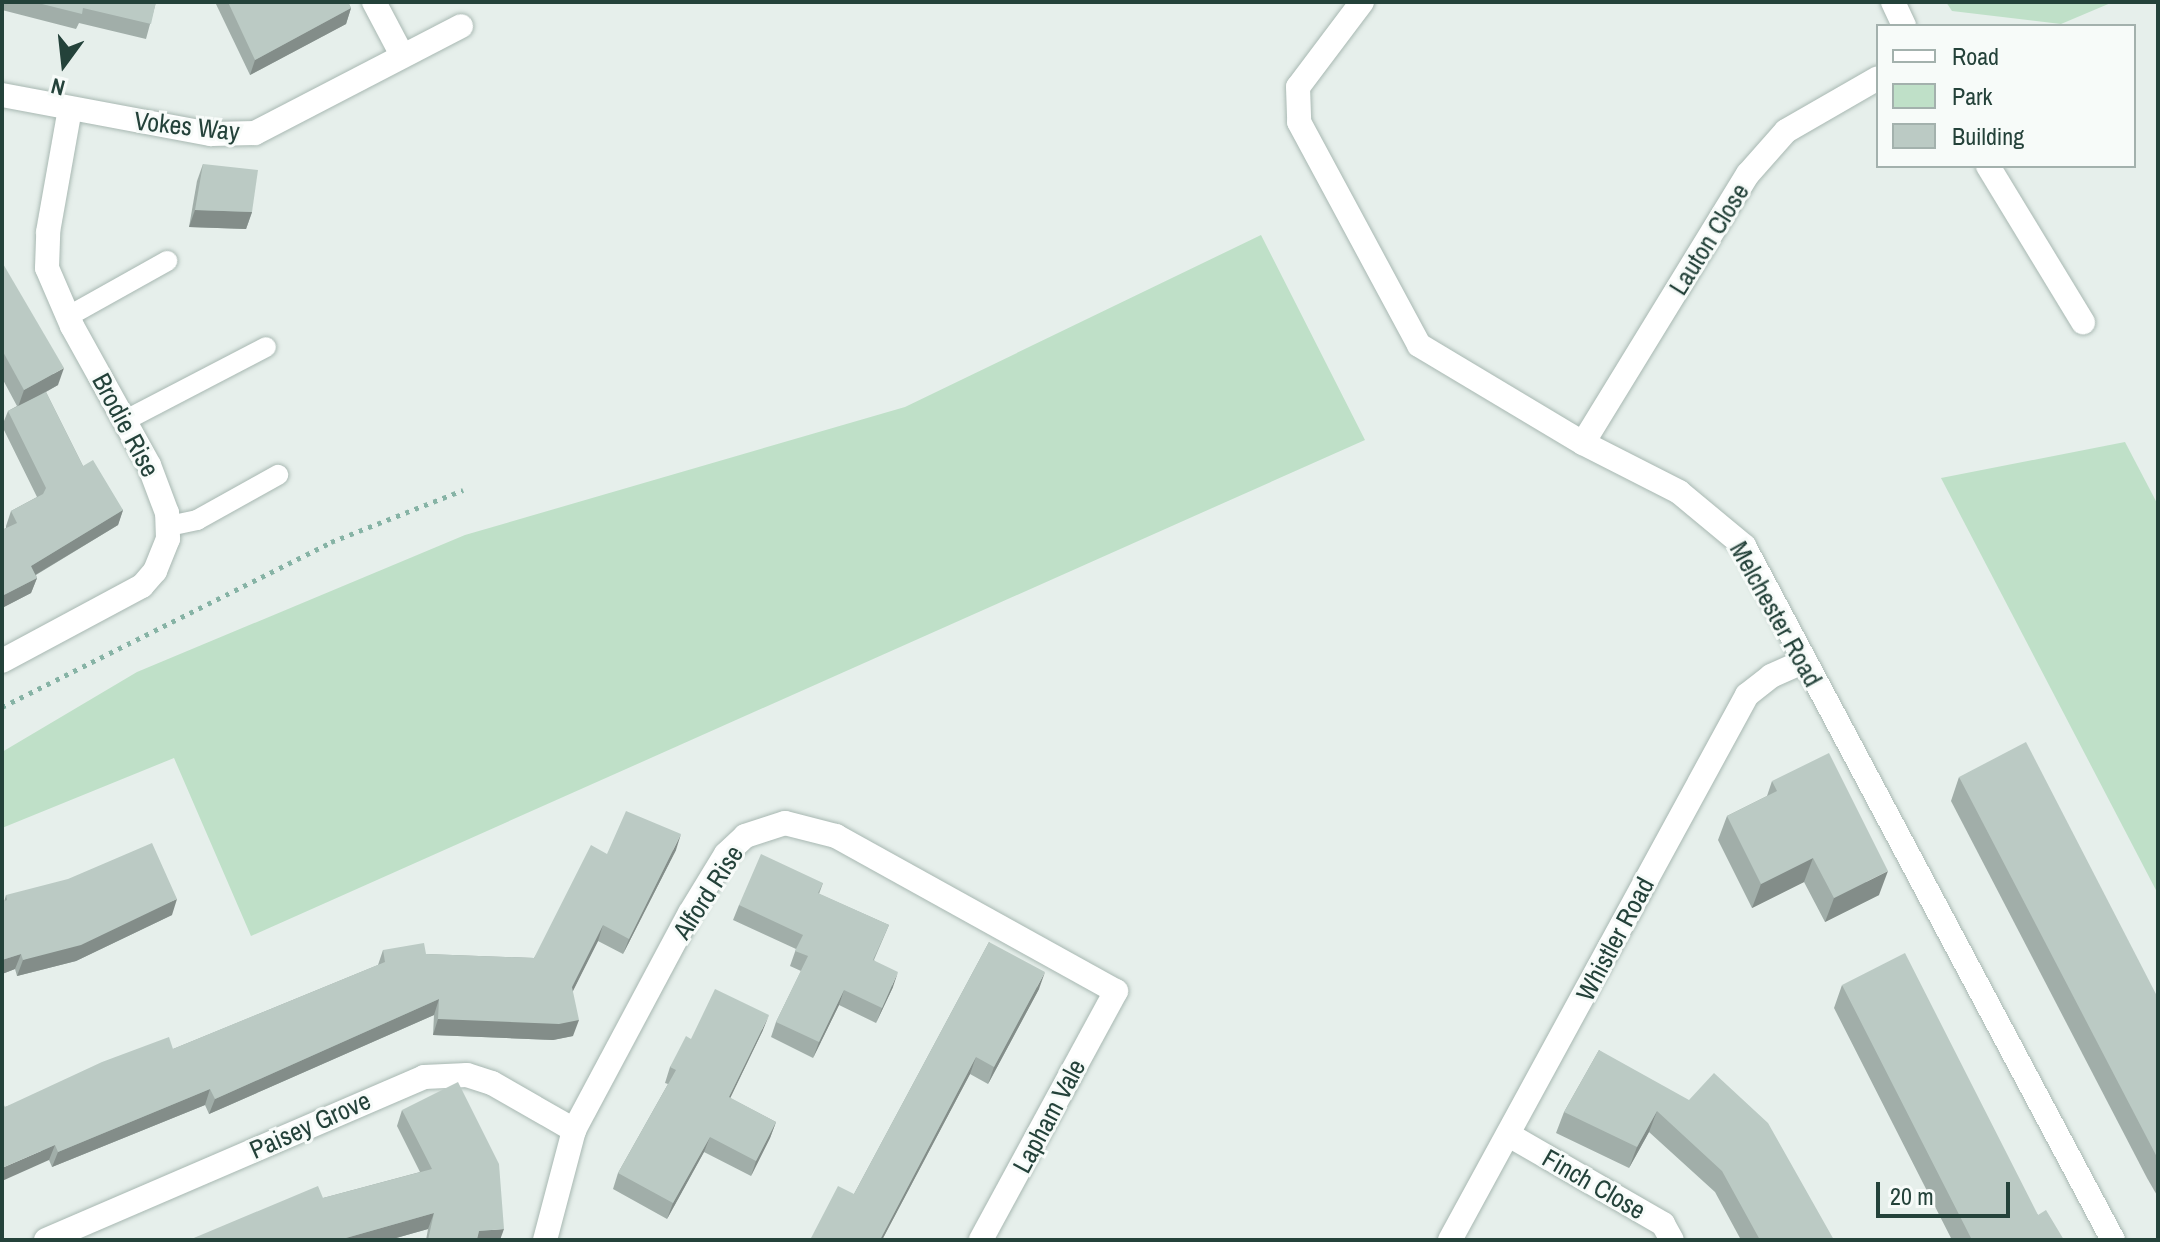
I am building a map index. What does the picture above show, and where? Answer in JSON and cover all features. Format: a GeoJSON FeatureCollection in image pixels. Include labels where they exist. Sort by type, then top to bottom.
{"type":"FeatureCollection","features":[{"type":"Feature","properties":{"kind":"street"},"geometry":{"type":"LineString","coordinates":[[374,2],[402,55]]}},
{"type":"Feature","properties":{"kind":"street","name":"Melchester Road"},"geometry":{"type":"LineString","coordinates":[[1362,2],[1298,87],[1299,122],[1419,345],[1583,443],[1679,492],[1735,536],[2113,1240]]}},
{"type":"Feature","properties":{"kind":"street"},"geometry":{"type":"LineString","coordinates":[[1893,2],[1903,24]]}},
{"type":"Feature","properties":{"kind":"street","name":"Vokes Way"},"geometry":{"type":"LineString","coordinates":[[2,95],[211,134],[255,133],[461,26]]}},
{"type":"Feature","properties":{"kind":"street","name":"Lauton Close"},"geometry":{"type":"LineString","coordinates":[[1583,443],[1748,174],[1786,131],[1876,79]]}},
{"type":"Feature","properties":{"kind":"street","name":"Brodie Rise"},"geometry":{"type":"LineString","coordinates":[[70,109],[46,251],[52,286],[162,494],[169,526]]}},
{"type":"Feature","properties":{"kind":"street"},"geometry":{"type":"LineString","coordinates":[[1989,168],[2083,322]]}},
{"type":"Feature","properties":{"kind":"street"},"geometry":{"type":"LineString","coordinates":[[2,661],[142,586],[164,555],[169,526]]}},
{"type":"Feature","properties":{"kind":"street","name":"Whistler Road"},"geometry":{"type":"LineString","coordinates":[[1450,1240],[1747,695],[1771,676],[1803,662]]}},
{"type":"Feature","properties":{"kind":"street","name":"Alford Rise"},"geometry":{"type":"LineString","coordinates":[[545,1240],[574,1130],[706,885],[745,836],[765,827],[808,826],[836,836],[1116,991]]}},
{"type":"Feature","properties":{"kind":"street","name":"Lapham Vale"},"geometry":{"type":"LineString","coordinates":[[981,1240],[1116,991]]}},
{"type":"Feature","properties":{"kind":"street","name":"Paisey Grove"},"geometry":{"type":"LineString","coordinates":[[46,1240],[424,1077],[467,1075],[492,1083],[574,1130]]}},
{"type":"Feature","properties":{"kind":"street","name":"Finch Close"},"geometry":{"type":"LineString","coordinates":[[1509,1135],[1663,1224],[1672,1240]]}},
{"type":"Feature","properties":{"kind":"lane"},"geometry":{"type":"LineString","coordinates":[[67,317],[167,261]]}},
{"type":"Feature","properties":{"kind":"lane"},"geometry":{"type":"LineString","coordinates":[[124,421],[266,347]]}},
{"type":"Feature","properties":{"kind":"lane"},"geometry":{"type":"LineString","coordinates":[[169,526],[197,520],[278,475]]}},
{"type":"Feature","properties":{"kind":"path"},"geometry":{"type":"LineString","coordinates":[[2,707],[331,542],[463,490]]}},
{"type":"Feature","properties":{"kind":"green space"},"geometry":{"type":"Polygon","coordinates":[[[1946,2],[2113,2],[2061,24],[1952,11],[1946,2]]]}},
{"type":"Feature","properties":{"kind":"green space"},"geometry":{"type":"Polygon","coordinates":[[[1261,235],[1365,440],[251,936],[174,758],[2,828],[2,752],[137,672],[465,535],[905,407],[1261,235]]]}},
{"type":"Feature","properties":{"kind":"green space"},"geometry":{"type":"Polygon","coordinates":[[[2125,442],[2158,505],[2158,894],[1941,478],[2125,442]]]}},
{"type":"Feature","properties":{"kind":"building"},"geometry":{"type":"Polygon","coordinates":[[[34,2],[156,2],[151,24],[83,8],[82,14],[34,2]]]}},
{"type":"Feature","properties":{"kind":"building"},"geometry":{"type":"Polygon","coordinates":[[[228,2],[348,2],[351,8],[255,60],[228,2]]]}},
{"type":"Feature","properties":{"kind":"building"},"geometry":{"type":"Polygon","coordinates":[[[203,164],[258,170],[252,212],[195,210],[203,164]]]}},
{"type":"Feature","properties":{"kind":"building"},"geometry":{"type":"Polygon","coordinates":[[[2,262],[64,368],[24,390],[2,350],[2,262]]]}},
{"type":"Feature","properties":{"kind":"building"},"geometry":{"type":"Polygon","coordinates":[[[46,392],[83,466],[93,460],[123,510],[31,566],[37,578],[2,596],[2,530],[17,523],[11,511],[43,494],[46,488],[8,411],[46,392]]]}},
{"type":"Feature","properties":{"kind":"building"},"geometry":{"type":"Polygon","coordinates":[[[2026,742],[2158,998],[2158,1159],[1959,777],[2026,742]]]}},
{"type":"Feature","properties":{"kind":"building"},"geometry":{"type":"Polygon","coordinates":[[[1829,753],[1888,871],[1834,898],[1813,858],[1761,884],[1727,816],[1777,791],[1772,781],[1829,753]]]}},
{"type":"Feature","properties":{"kind":"building"},"geometry":{"type":"Polygon","coordinates":[[[626,811],[681,834],[629,939],[603,925],[572,987],[579,1020],[559,1024],[438,1019],[439,999],[215,1099],[210,1089],[58,1152],[55,1145],[2,1168],[2,1101],[5,1107],[102,1062],[169,1037],[173,1049],[385,962],[383,950],[424,943],[426,954],[534,958],[591,845],[607,854],[626,811]]]}},
{"type":"Feature","properties":{"kind":"building"},"geometry":{"type":"Polygon","coordinates":[[[152,843],[177,899],[81,945],[23,960],[21,954],[2,960],[2,902],[7,900],[6,895],[68,879],[152,843]]]}},
{"type":"Feature","properties":{"kind":"building"},"geometry":{"type":"Polygon","coordinates":[[[761,854],[823,883],[818,893],[889,925],[873,960],[898,972],[882,1008],[844,990],[819,1042],[776,1022],[808,956],[795,951],[803,935],[739,905],[761,854]]]}},
{"type":"Feature","properties":{"kind":"building"},"geometry":{"type":"Polygon","coordinates":[[[989,942],[1045,972],[994,1067],[976,1057],[880,1240],[810,1240],[838,1186],[854,1194],[989,942]]]}},
{"type":"Feature","properties":{"kind":"building"},"geometry":{"type":"Polygon","coordinates":[[[1905,953],[2038,1215],[2046,1210],[2064,1240],[1972,1240],[1842,985],[1905,953]]]}},
{"type":"Feature","properties":{"kind":"building"},"geometry":{"type":"Polygon","coordinates":[[[715,989],[769,1015],[729,1097],[776,1122],[756,1161],[710,1137],[673,1203],[618,1173],[676,1070],[670,1067],[686,1036],[691,1039],[715,989]]]}},
{"type":"Feature","properties":{"kind":"building"},"geometry":{"type":"Polygon","coordinates":[[[1599,1050],[1689,1100],[1714,1073],[1768,1123],[1834,1240],[1760,1240],[1722,1171],[1657,1111],[1637,1147],[1564,1112],[1599,1050]]]}},
{"type":"Feature","properties":{"kind":"building"},"geometry":{"type":"Polygon","coordinates":[[[458,1082],[499,1164],[504,1229],[479,1231],[477,1240],[428,1240],[434,1213],[339,1240],[189,1240],[318,1186],[323,1198],[432,1169],[402,1110],[458,1082]]]}}]}
